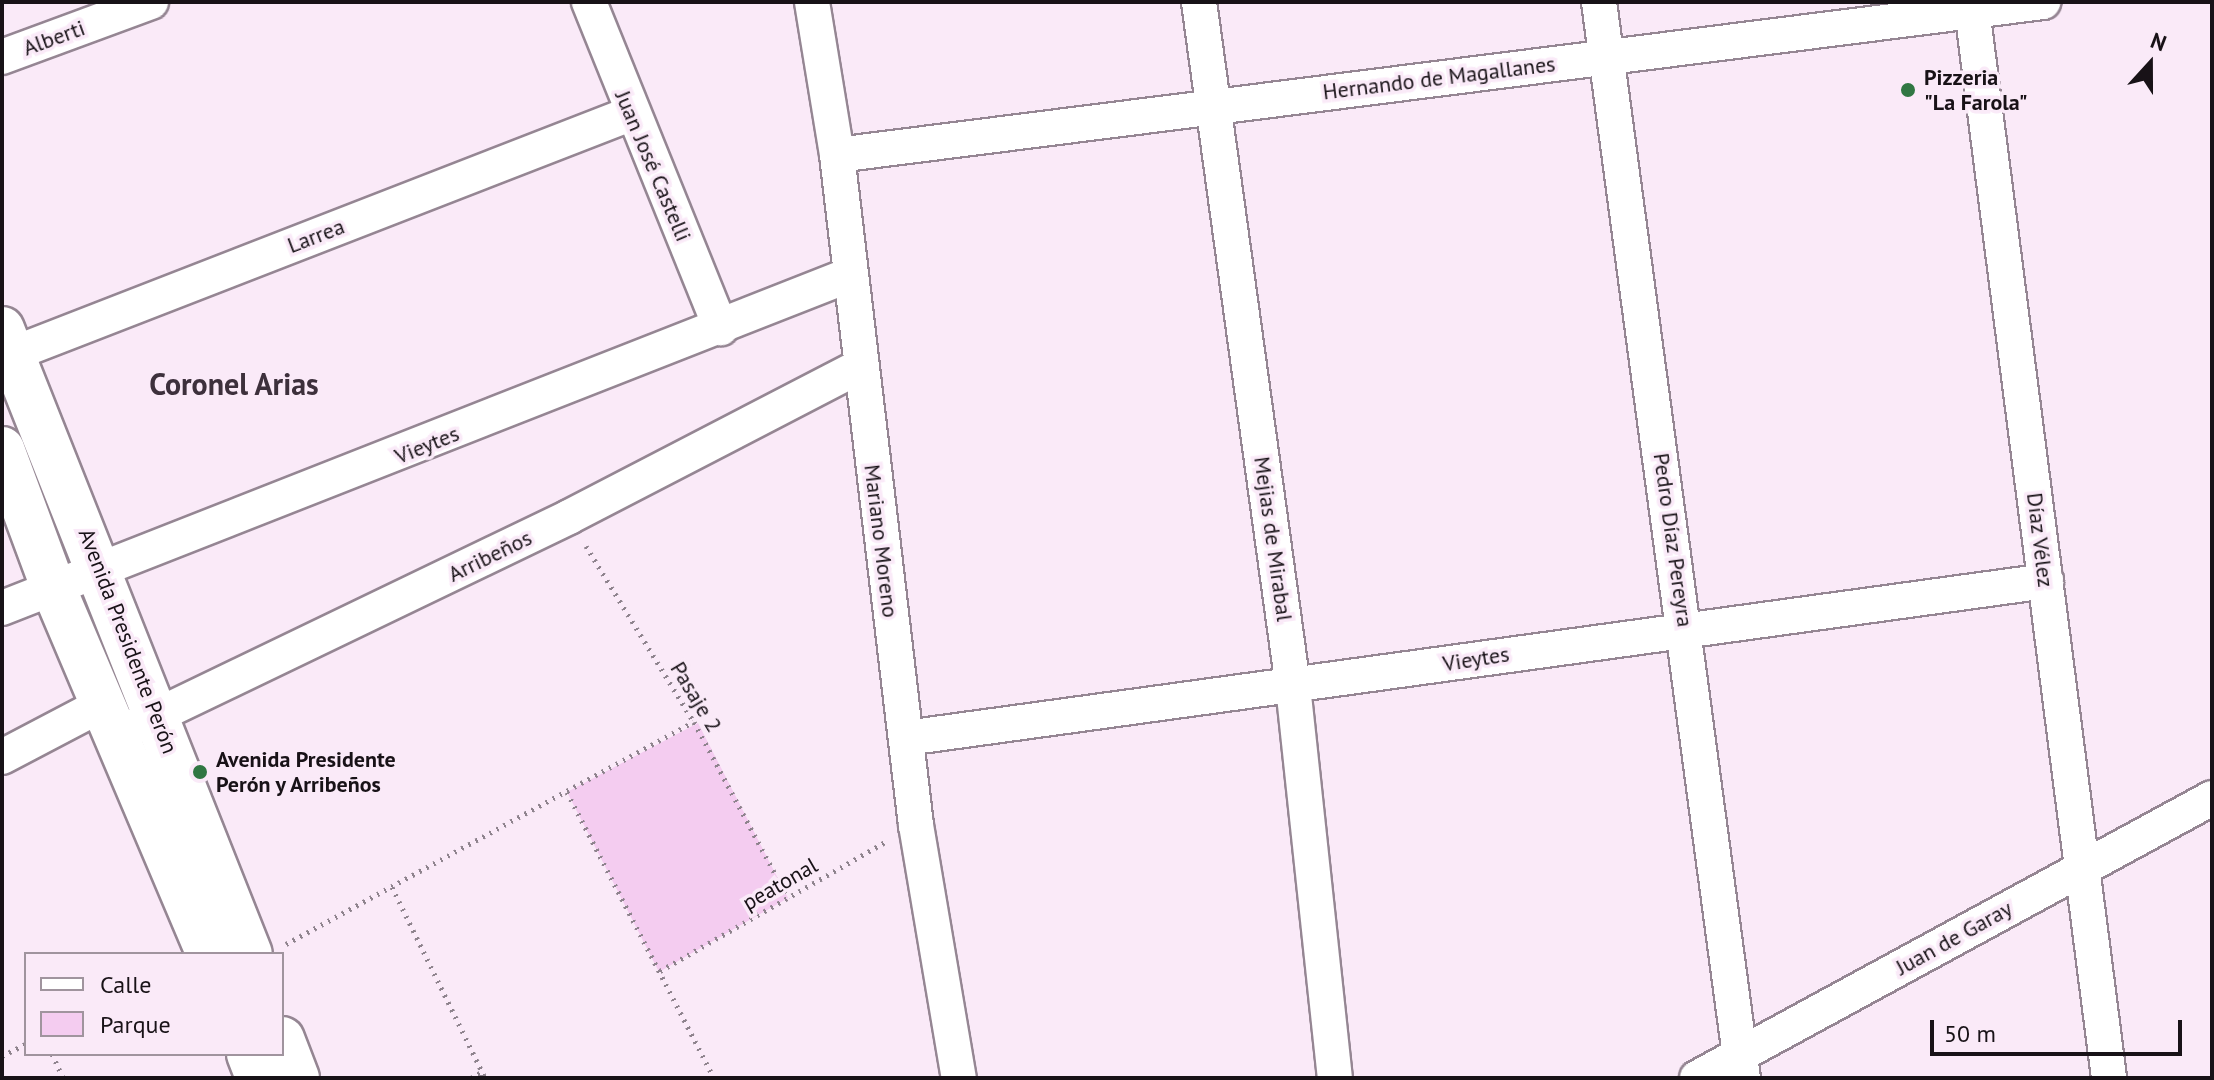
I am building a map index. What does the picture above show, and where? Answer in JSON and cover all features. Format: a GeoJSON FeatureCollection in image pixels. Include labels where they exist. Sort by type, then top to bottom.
{"type":"FeatureCollection","features":[{"type":"Feature","properties":{"kind":"main road","name":"Avenida Presidente Perón"},"geometry":{"type":"LineString","coordinates":[[5,347],[102,573],[158,716],[266,950]]}},
{"type":"Feature","properties":{"kind":"main road","name":"Avenida Presidente Perón"},"geometry":{"type":"LineString","coordinates":[[2,449],[53,587],[208,952]]}},
{"type":"Feature","properties":{"kind":"main road"},"geometry":{"type":"LineString","coordinates":[[284,1044],[297,1078]]}},
{"type":"Feature","properties":{"kind":"main road"},"geometry":{"type":"LineString","coordinates":[[250,1056],[258,1078]]}},
{"type":"Feature","properties":{"kind":"street","name":"Alberti"},"geometry":{"type":"LineString","coordinates":[[2,57],[151,2]]}},
{"type":"Feature","properties":{"kind":"street","name":"Juan José Castelli"},"geometry":{"type":"LineString","coordinates":[[589,2],[630,114],[721,328]]}},
{"type":"Feature","properties":{"kind":"street","name":"Mariano Moreno"},"geometry":{"type":"LineString","coordinates":[[812,2],[837,155],[858,367],[916,825],[959,1078]]}},
{"type":"Feature","properties":{"kind":"street","name":"Mejias de Mirabal"},"geometry":{"type":"LineString","coordinates":[[1199,2],[1293,686],[1335,1078]]}},
{"type":"Feature","properties":{"kind":"street","name":"Pedro Díaz Pereyra"},"geometry":{"type":"LineString","coordinates":[[1599,2],[1742,1068]]}},
{"type":"Feature","properties":{"kind":"street","name":"Hernando de Magallanes"},"geometry":{"type":"LineString","coordinates":[[837,155],[1971,7],[2043,2]]}},
{"type":"Feature","properties":{"kind":"street","name":"Díaz Vélez"},"geometry":{"type":"LineString","coordinates":[[1971,7],[2109,1078]]}},
{"type":"Feature","properties":{"kind":"street","name":"Larrea"},"geometry":{"type":"LineString","coordinates":[[5,347],[630,114]]}},
{"type":"Feature","properties":{"kind":"street","name":"Vieytes"},"geometry":{"type":"LineString","coordinates":[[2,608],[53,587],[102,573],[849,275]]}},
{"type":"Feature","properties":{"kind":"street","name":"Arribeños"},"geometry":{"type":"LineString","coordinates":[[2,757],[110,719],[158,716],[569,517],[858,367]]}},
{"type":"Feature","properties":{"kind":"street","name":"Vieytes"},"geometry":{"type":"LineString","coordinates":[[906,738],[1293,686],[1685,628],[2046,581]]}},
{"type":"Feature","properties":{"kind":"street","name":"Juan de Garay"},"geometry":{"type":"LineString","coordinates":[[1697,1078],[1742,1068],[2084,867],[2212,798]]}},
{"type":"Feature","properties":{"kind":"path","name":"Pasaje 2"},"geometry":{"type":"LineString","coordinates":[[569,517],[694,722],[788,898]]}},
{"type":"Feature","properties":{"kind":"path"},"geometry":{"type":"LineString","coordinates":[[266,950],[392,887],[694,722]]}},
{"type":"Feature","properties":{"kind":"path"},"geometry":{"type":"LineString","coordinates":[[567,792],[714,1078]]}},
{"type":"Feature","properties":{"kind":"path","name":"peatonal"},"geometry":{"type":"LineString","coordinates":[[659,972],[916,825]]}},
{"type":"Feature","properties":{"kind":"path"},"geometry":{"type":"LineString","coordinates":[[392,887],[484,1075],[471,1078]]}},
{"type":"Feature","properties":{"kind":"path"},"geometry":{"type":"LineString","coordinates":[[2,1056],[24,1045]]}},
{"type":"Feature","properties":{"kind":"path"},"geometry":{"type":"LineString","coordinates":[[53,1056],[63,1078]]}},
{"type":"Feature","properties":{"kind":"green space"},"geometry":{"type":"Polygon","coordinates":[[[698,723],[788,898],[659,972],[567,792],[698,723]]]}},
{"type":"Feature","properties":{"kind":"place","name":"Pizzeria \"La Farola\""},"geometry":{"type":"Point","coordinates":[1908,90]}},
{"type":"Feature","properties":{"kind":"place","name":"Avenida Presidente Perón y Arribeños"},"geometry":{"type":"Point","coordinates":[200,772]}},
{"type":"Feature","properties":{"kind":"district","name":"Coronel Arias"},"geometry":{"type":"Point","coordinates":[234,384]}}]}
